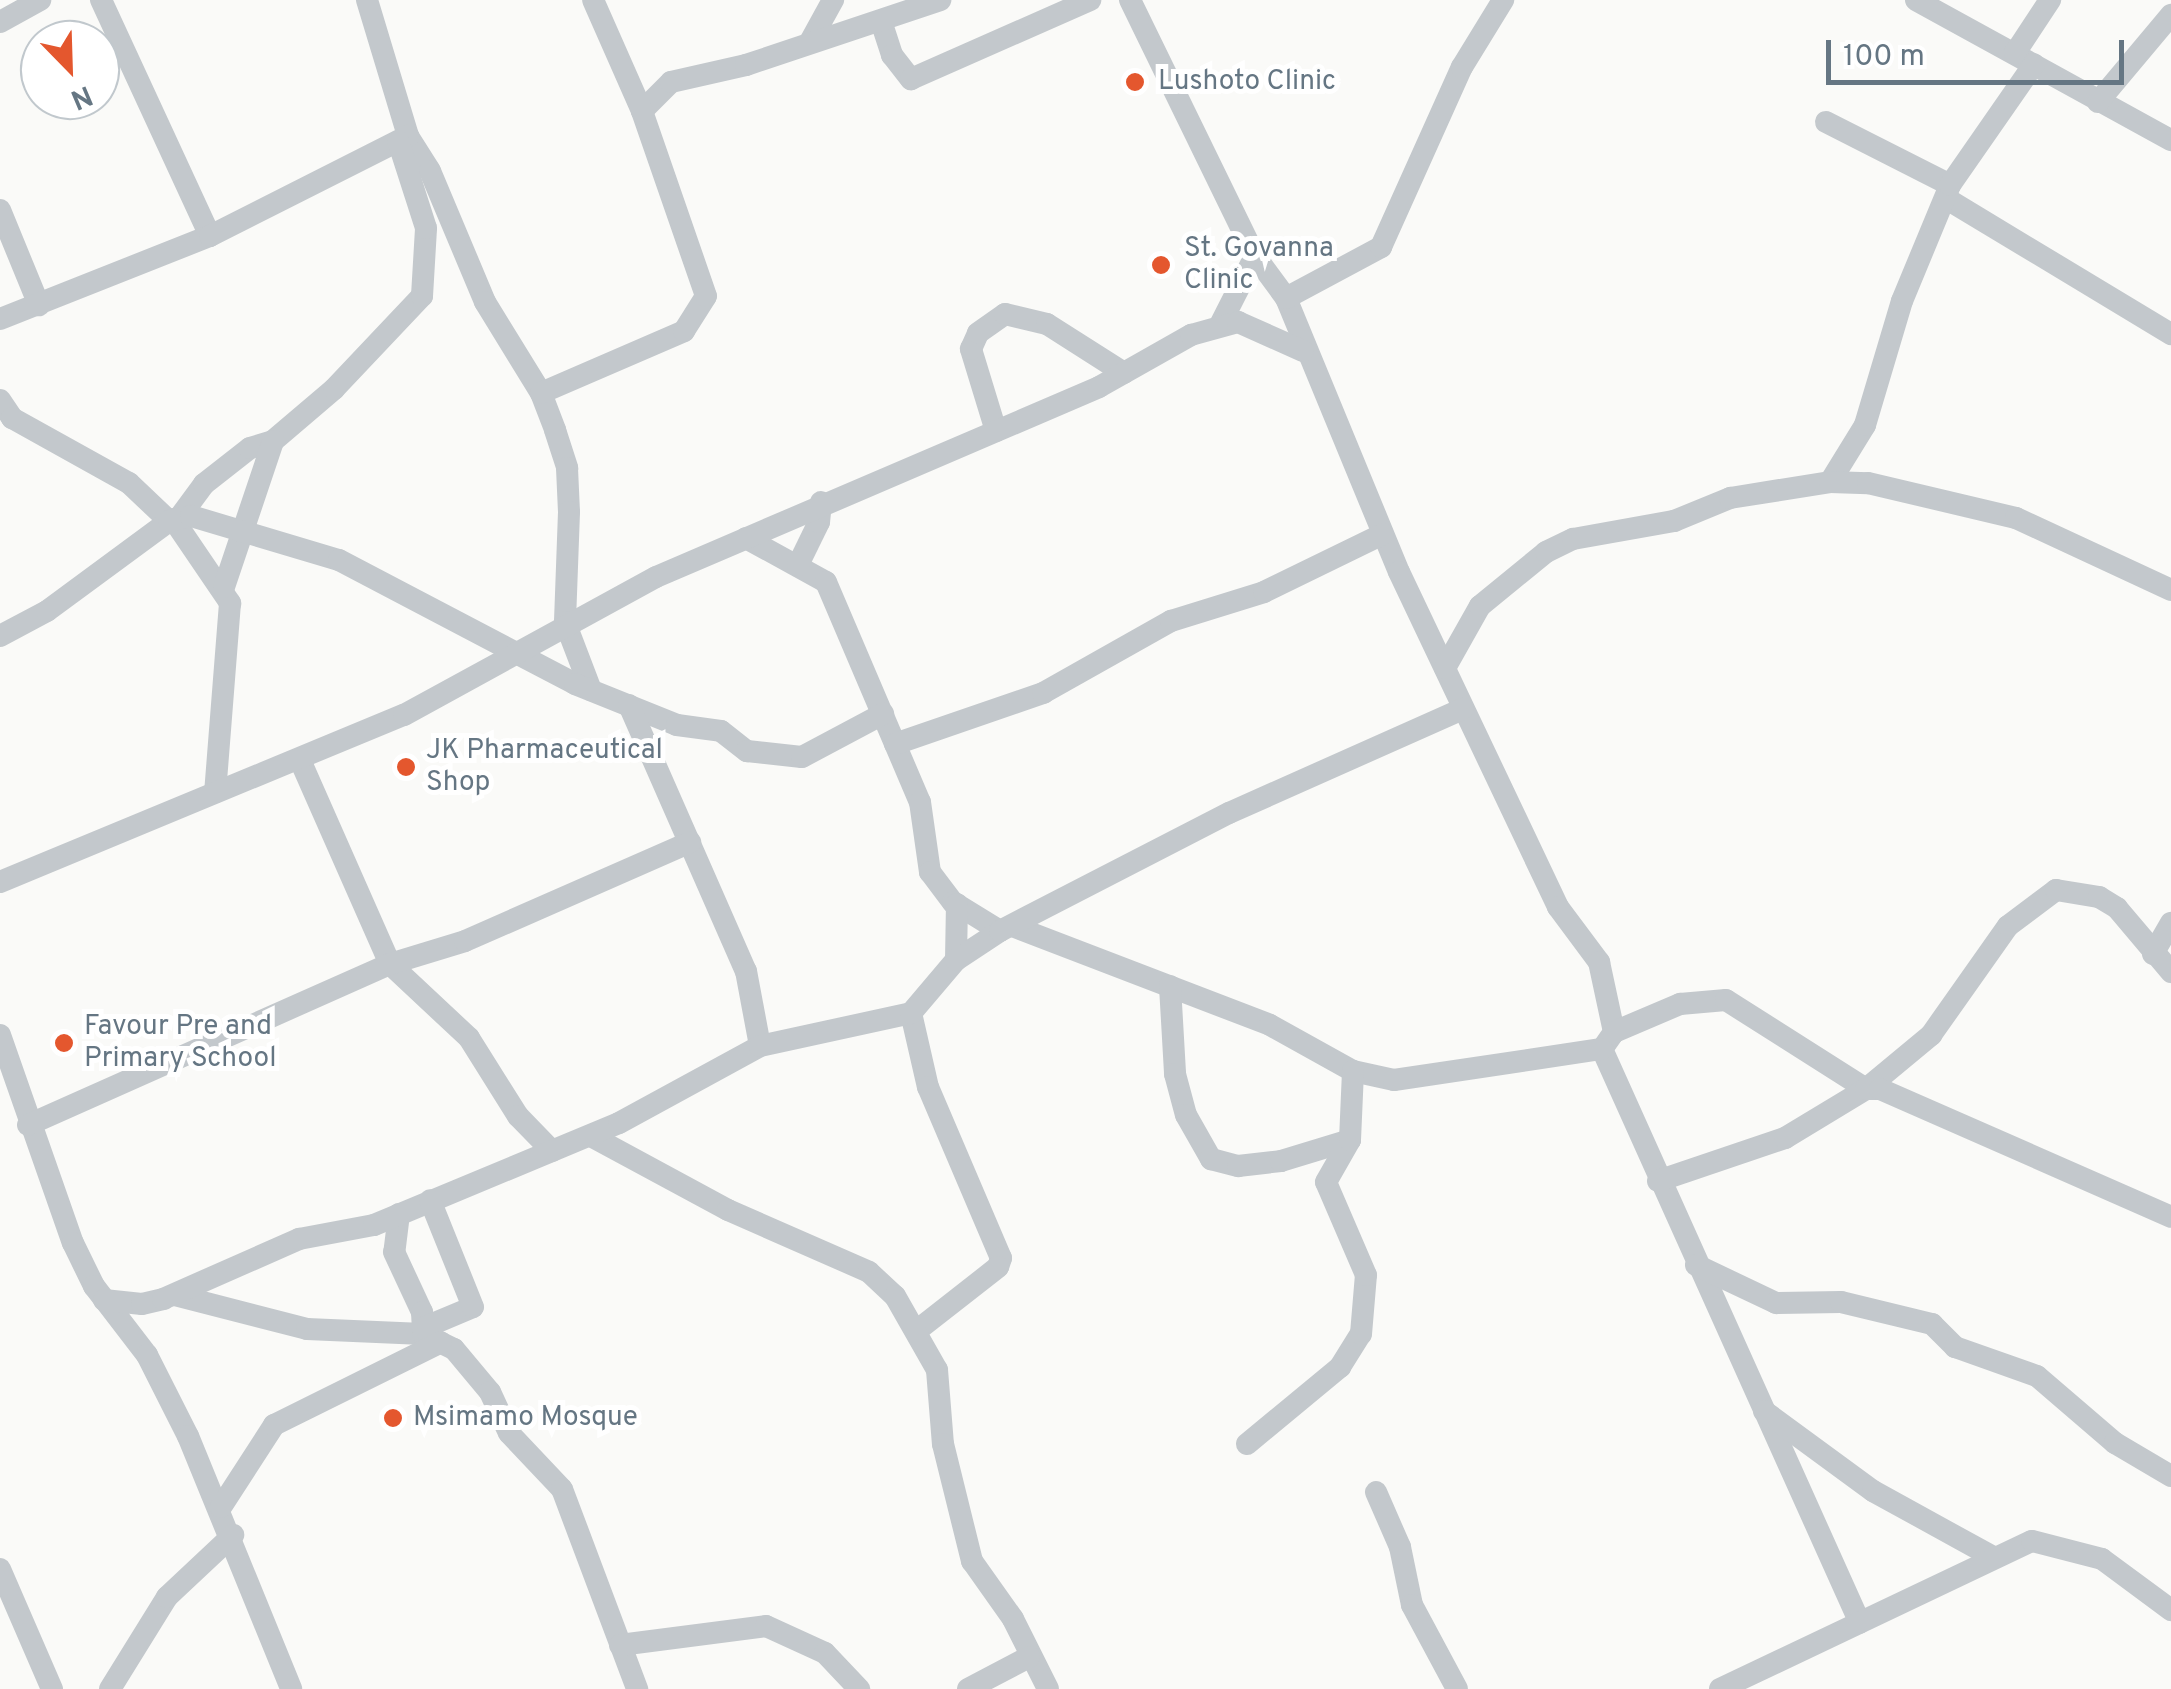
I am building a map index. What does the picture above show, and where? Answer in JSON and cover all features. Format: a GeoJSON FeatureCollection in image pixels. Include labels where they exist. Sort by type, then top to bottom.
{"type":"FeatureCollection","features":[{"type":"Feature","properties":{"kind":"street"},"geometry":{"type":"LineString","coordinates":[[0,22],[40,0]]}},
{"type":"Feature","properties":{"kind":"street"},"geometry":{"type":"LineString","coordinates":[[102,0],[210,236]]}},
{"type":"Feature","properties":{"kind":"street"},"geometry":{"type":"LineString","coordinates":[[2,634],[47,611],[174,519],[204,484],[250,448],[273,441],[422,296],[426,228],[367,0]]}},
{"type":"Feature","properties":{"kind":"street"},"geometry":{"type":"LineString","coordinates":[[542,393],[684,331],[701,311],[706,288],[642,111],[592,0]]}},
{"type":"Feature","properties":{"kind":"street"},"geometry":{"type":"LineString","coordinates":[[811,40],[833,0]]}},
{"type":"Feature","properties":{"kind":"street"},"geometry":{"type":"LineString","coordinates":[[642,111],[671,82],[746,65],[811,40],[940,0]]}},
{"type":"Feature","properties":{"kind":"street"},"geometry":{"type":"LineString","coordinates":[[881,20],[892,56],[911,78],[1090,0]]}},
{"type":"Feature","properties":{"kind":"street"},"geometry":{"type":"LineString","coordinates":[[1130,0],[1255,256],[1286,298],[1303,351],[1382,534],[1463,709],[1522,820],[1558,907],[1600,962],[1608,1040],[1658,1181],[1860,1624]]}},
{"type":"Feature","properties":{"kind":"street"},"geometry":{"type":"LineString","coordinates":[[1286,298],[1381,248],[1462,66],[1503,0]]}},
{"type":"Feature","properties":{"kind":"street"},"geometry":{"type":"LineString","coordinates":[[1916,0],[2171,140]]}},
{"type":"Feature","properties":{"kind":"street"},"geometry":{"type":"LineString","coordinates":[[1830,482],[1865,424],[1902,301],[1948,192],[2024,58],[2050,0]]}},
{"type":"Feature","properties":{"kind":"street"},"geometry":{"type":"LineString","coordinates":[[2098,102],[2171,15]]}},
{"type":"Feature","properties":{"kind":"street"},"geometry":{"type":"LineString","coordinates":[[1826,122],[1948,192],[2171,334]]}},
{"type":"Feature","properties":{"kind":"street"},"geometry":{"type":"LineString","coordinates":[[0,319],[210,236],[403,138]]}},
{"type":"Feature","properties":{"kind":"street"},"geometry":{"type":"LineString","coordinates":[[403,138],[430,171],[485,302],[542,393],[566,468],[565,622],[591,690]]}},
{"type":"Feature","properties":{"kind":"street"},"geometry":{"type":"LineString","coordinates":[[0,210],[39,304]]}},
{"type":"Feature","properties":{"kind":"street"},"geometry":{"type":"LineString","coordinates":[[1221,323],[1255,256]]}},
{"type":"Feature","properties":{"kind":"street"},"geometry":{"type":"LineString","coordinates":[[996,431],[971,349],[978,333],[1004,314],[1047,324],[1124,373]]}},
{"type":"Feature","properties":{"kind":"street"},"geometry":{"type":"LineString","coordinates":[[0,882],[404,715],[565,622],[821,502],[996,431],[1124,373],[1221,323],[1254,326],[1303,351]]}},
{"type":"Feature","properties":{"kind":"street"},"geometry":{"type":"LineString","coordinates":[[0,400],[12,418],[130,483],[174,519],[224,587],[231,620],[215,792]]}},
{"type":"Feature","properties":{"kind":"street"},"geometry":{"type":"LineString","coordinates":[[224,587],[273,441]]}},
{"type":"Feature","properties":{"kind":"street"},"geometry":{"type":"LineString","coordinates":[[1445,668],[1480,606],[1546,552],[1573,539],[1674,522],[1730,498],[1830,482],[1868,483],[2016,518],[2171,590]]}},
{"type":"Feature","properties":{"kind":"street"},"geometry":{"type":"LineString","coordinates":[[798,566],[819,522],[821,502]]}},
{"type":"Feature","properties":{"kind":"street"},"geometry":{"type":"LineString","coordinates":[[174,519],[339,560],[591,690],[677,725],[720,731],[747,751],[802,757],[883,714]]}},
{"type":"Feature","properties":{"kind":"street"},"geometry":{"type":"LineString","coordinates":[[895,744],[1043,693],[1170,621],[1264,592],[1382,534]]}},
{"type":"Feature","properties":{"kind":"street"},"geometry":{"type":"LineString","coordinates":[[746,538],[826,582],[926,823],[923,857],[957,904],[1008,929],[1270,1026],[1354,1071],[1422,1079],[1608,1040],[1680,1004],[1726,1000],[1866,1090],[1916,1102],[2081,1175],[2114,1197],[2171,1216]]}},
{"type":"Feature","properties":{"kind":"street"},"geometry":{"type":"LineString","coordinates":[[629,705],[746,972],[760,1046]]}},
{"type":"Feature","properties":{"kind":"street"},"geometry":{"type":"LineString","coordinates":[[104,1300],[142,1304],[175,1295],[299,1239],[374,1226],[591,1136],[760,1046],[911,1014],[956,960],[1008,929],[1151,850],[1463,709]]}},
{"type":"Feature","properties":{"kind":"street"},"geometry":{"type":"LineString","coordinates":[[300,760],[390,964],[470,1038],[518,1116],[552,1151]]}},
{"type":"Feature","properties":{"kind":"street"},"geometry":{"type":"LineString","coordinates":[[28,1125],[390,964],[465,941],[690,842]]}},
{"type":"Feature","properties":{"kind":"street"},"geometry":{"type":"LineString","coordinates":[[1658,1181],[1784,1138],[1866,1090],[1932,1035],[2008,926],[2040,896],[2056,890],[2099,897],[2135,926],[2153,954],[2171,972]]}},
{"type":"Feature","properties":{"kind":"street"},"geometry":{"type":"LineString","coordinates":[[956,960],[957,904]]}},
{"type":"Feature","properties":{"kind":"street"},"geometry":{"type":"LineString","coordinates":[[2153,954],[2171,923]]}},
{"type":"Feature","properties":{"kind":"street"},"geometry":{"type":"LineString","coordinates":[[1170,986],[1175,1074],[1186,1115],[1211,1159],[1238,1166],[1281,1161],[1350,1140]]}},
{"type":"Feature","properties":{"kind":"street"},"geometry":{"type":"LineString","coordinates":[[911,1014],[928,1086],[1000,1258],[998,1267],[919,1328]]}},
{"type":"Feature","properties":{"kind":"street"},"geometry":{"type":"LineString","coordinates":[[0,1035],[28,1125],[73,1242],[104,1300],[147,1356],[221,1507],[291,1689]]}},
{"type":"Feature","properties":{"kind":"street"},"geometry":{"type":"LineString","coordinates":[[1247,1444],[1340,1367],[1361,1334],[1366,1275],[1326,1182],[1350,1140],[1354,1071]]}},
{"type":"Feature","properties":{"kind":"street"},"geometry":{"type":"LineString","coordinates":[[591,1136],[728,1210],[869,1272],[919,1328],[938,1370],[943,1444],[972,1561],[1013,1619],[1048,1689]]}},
{"type":"Feature","properties":{"kind":"street"},"geometry":{"type":"LineString","coordinates":[[221,1507],[274,1425],[473,1308],[430,1200]]}},
{"type":"Feature","properties":{"kind":"street"},"geometry":{"type":"LineString","coordinates":[[399,1214],[394,1252],[429,1335]]}},
{"type":"Feature","properties":{"kind":"street"},"geometry":{"type":"LineString","coordinates":[[1696,1264],[1776,1302],[1840,1302],[1932,1324],[1955,1347],[2038,1376],[2114,1444],[2171,1476]]}},
{"type":"Feature","properties":{"kind":"street"},"geometry":{"type":"LineString","coordinates":[[175,1295],[307,1329],[429,1335],[469,1363],[509,1432],[562,1489],[637,1689]]}},
{"type":"Feature","properties":{"kind":"street"},"geometry":{"type":"LineString","coordinates":[[1764,1411],[1872,1491],[1993,1557]]}},
{"type":"Feature","properties":{"kind":"street"},"geometry":{"type":"LineString","coordinates":[[1376,1492],[1400,1547],[1412,1605],[1457,1689]]}},
{"type":"Feature","properties":{"kind":"street"},"geometry":{"type":"LineString","coordinates":[[110,1689],[166,1597],[233,1535]]}},
{"type":"Feature","properties":{"kind":"street"},"geometry":{"type":"LineString","coordinates":[[1720,1689],[2032,1541],[2076,1548],[2124,1572],[2171,1610]]}},
{"type":"Feature","properties":{"kind":"street"},"geometry":{"type":"LineString","coordinates":[[0,1569],[52,1689]]}},
{"type":"Feature","properties":{"kind":"street"},"geometry":{"type":"LineString","coordinates":[[620,1645],[766,1626],[825,1654],[859,1689]]}},
{"type":"Feature","properties":{"kind":"street"},"geometry":{"type":"LineString","coordinates":[[968,1689],[1029,1657]]}},
{"type":"Feature","properties":{"kind":"place","name":"Lushoto Clinic"},"geometry":{"type":"Point","coordinates":[1135,82]}},
{"type":"Feature","properties":{"kind":"place","name":"St. Govanna Clinic"},"geometry":{"type":"Point","coordinates":[1161,265]}},
{"type":"Feature","properties":{"kind":"place","name":"JK Pharmaceutical Shop"},"geometry":{"type":"Point","coordinates":[406,767]}},
{"type":"Feature","properties":{"kind":"place","name":"Favour Pre and Primary School"},"geometry":{"type":"Point","coordinates":[64,1043]}},
{"type":"Feature","properties":{"kind":"place","name":"Msimamo Mosque"},"geometry":{"type":"Point","coordinates":[393,1418]}}]}
